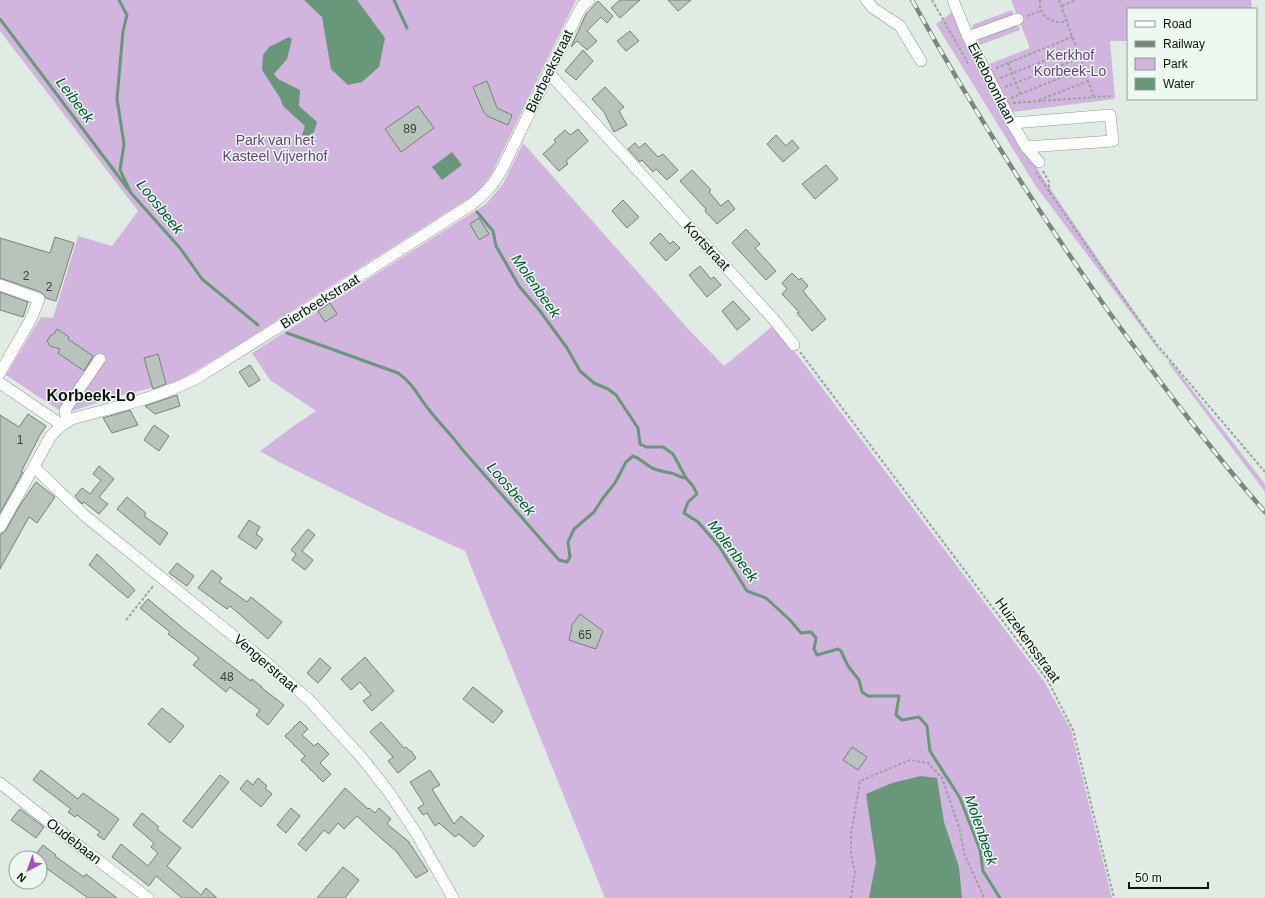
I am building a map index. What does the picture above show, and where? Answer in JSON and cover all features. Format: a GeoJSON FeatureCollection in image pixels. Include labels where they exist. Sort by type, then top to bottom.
{"type":"FeatureCollection","features":[{"type":"Feature","properties":{"kind":"street"},"geometry":{"type":"LineString","coordinates":[[866,0],[873,8],[900,26],[921,61]]}},
{"type":"Feature","properties":{"kind":"street","name":"Eikeboomlaan"},"geometry":{"type":"LineString","coordinates":[[953,0],[968,37],[1012,123],[1026,147],[1039,162]]}},
{"type":"Feature","properties":{"kind":"street","name":"Bierbeekstraat"},"geometry":{"type":"LineString","coordinates":[[0,527],[51,436],[64,423],[72,419],[179,387],[197,378],[472,204],[494,184],[583,2]]}},
{"type":"Feature","properties":{"kind":"street"},"geometry":{"type":"LineString","coordinates":[[968,37],[1018,19]]}},
{"type":"Feature","properties":{"kind":"street","name":"Kortstraat"},"geometry":{"type":"LineString","coordinates":[[549,73],[771,316],[794,345]]}},
{"type":"Feature","properties":{"kind":"street"},"geometry":{"type":"LineString","coordinates":[[1012,123],[1110,115],[1113,141],[1026,147]]}},
{"type":"Feature","properties":{"kind":"street"},"geometry":{"type":"LineString","coordinates":[[0,285],[39,299],[32,319],[0,374]]}},
{"type":"Feature","properties":{"kind":"street"},"geometry":{"type":"LineString","coordinates":[[0,384],[64,423],[65,410],[100,359]]}},
{"type":"Feature","properties":{"kind":"street","name":"Vengerstraat"},"geometry":{"type":"LineString","coordinates":[[34,467],[84,515],[265,661],[309,700],[362,758],[388,791],[418,836],[454,898]]}},
{"type":"Feature","properties":{"kind":"street","name":"Oudebaan"},"geometry":{"type":"LineString","coordinates":[[0,783],[148,898]]}},
{"type":"Feature","properties":{"kind":"path"},"geometry":{"type":"LineString","coordinates":[[932,0],[955,41]]}},
{"type":"Feature","properties":{"kind":"path"},"geometry":{"type":"LineString","coordinates":[[1040,0],[1041,11],[1044,17],[1061,22],[1067,20]]}},
{"type":"Feature","properties":{"kind":"path"},"geometry":{"type":"LineString","coordinates":[[1059,0],[1094,97]]}},
{"type":"Feature","properties":{"kind":"path"},"geometry":{"type":"LineString","coordinates":[[1062,6],[1076,0]]}},
{"type":"Feature","properties":{"kind":"path"},"geometry":{"type":"LineString","coordinates":[[1018,19],[1041,11]]}},
{"type":"Feature","properties":{"kind":"path"},"geometry":{"type":"LineString","coordinates":[[993,69],[1072,37]]}},
{"type":"Feature","properties":{"kind":"path"},"geometry":{"type":"LineString","coordinates":[[999,79],[1077,48]]}},
{"type":"Feature","properties":{"kind":"path"},"geometry":{"type":"LineString","coordinates":[[1004,88],[1080,58]]}},
{"type":"Feature","properties":{"kind":"path"},"geometry":{"type":"LineString","coordinates":[[1008,63],[1020,94]]}},
{"type":"Feature","properties":{"kind":"path"},"geometry":{"type":"LineString","coordinates":[[1010,98],[1084,68]]}},
{"type":"Feature","properties":{"kind":"path"},"geometry":{"type":"LineString","coordinates":[[1037,101],[1088,81]]}},
{"type":"Feature","properties":{"kind":"path"},"geometry":{"type":"LineString","coordinates":[[1012,103],[1111,96]]}},
{"type":"Feature","properties":{"kind":"path"},"geometry":{"type":"LineString","coordinates":[[1039,162],[1049,182],[1049,193],[1158,346],[1265,472]]}},
{"type":"Feature","properties":{"kind":"path","name":"Huizekensstraat"},"geometry":{"type":"LineString","coordinates":[[794,345],[1048,681],[1073,730],[1114,898]]}},
{"type":"Feature","properties":{"kind":"path"},"geometry":{"type":"LineString","coordinates":[[126,620],[161,576]]}},
{"type":"Feature","properties":{"kind":"path"},"geometry":{"type":"LineString","coordinates":[[851,898],[855,872],[851,854],[851,834],[860,781],[910,760],[928,763],[942,778],[959,827],[965,856],[983,898]]}},
{"type":"Feature","properties":{"kind":"green space","name":"Park van het Kasteel Vijverhof"},"geometry":{"type":"Polygon","coordinates":[[[0,0],[576,0],[492,173],[482,187],[471,197],[240,344],[177,382],[118,396],[72,411],[57,409],[6,375],[41,317],[53,318],[78,236],[112,246],[138,211],[0,31],[0,0]]]}},
{"type":"Feature","properties":{"kind":"green space","name":"Kerkhof Korbeek-Lo"},"geometry":{"type":"Polygon","coordinates":[[[1011,0],[1251,0],[1252,8],[1127,8],[1127,41],[1110,41],[1115,99],[1011,112],[984,66],[1030,48],[1011,0]]]}},
{"type":"Feature","properties":{"kind":"green space"},"geometry":{"type":"Polygon","coordinates":[[[1012,10],[1014,17],[974,32],[972,25],[1012,10]]]}},
{"type":"Feature","properties":{"kind":"green space"},"geometry":{"type":"Polygon","coordinates":[[[954,11],[1010,123],[1043,178],[1166,360],[1035,185],[936,24],[954,11]]]}},
{"type":"Feature","properties":{"kind":"green space"},"geometry":{"type":"Polygon","coordinates":[[[1017,23],[1020,30],[980,45],[977,38],[1017,23]]]}},
{"type":"Feature","properties":{"kind":"green space"},"geometry":{"type":"Polygon","coordinates":[[[523,143],[690,331],[724,366],[774,325],[792,348],[1044,681],[1071,730],[1112,898],[605,898],[465,551],[386,515],[279,462],[260,451],[316,411],[270,380],[252,353],[486,204],[503,184],[523,143]]]}},
{"type":"Feature","properties":{"kind":"green space"},"geometry":{"type":"Polygon","coordinates":[[[1170,361],[1265,484],[1265,492],[1168,363],[1170,361]]]}},
{"type":"Feature","properties":{"kind":"water"},"geometry":{"type":"Polygon","coordinates":[[[304,0],[357,0],[385,38],[379,67],[362,82],[348,85],[331,69],[322,17],[304,0]]]}},
{"type":"Feature","properties":{"kind":"water"},"geometry":{"type":"Polygon","coordinates":[[[289,37],[292,39],[287,59],[274,74],[278,79],[300,90],[299,106],[317,122],[314,132],[308,136],[302,135],[305,126],[283,106],[280,98],[262,70],[263,55],[269,47],[289,37]]]}},
{"type":"Feature","properties":{"kind":"water"},"geometry":{"type":"Polygon","coordinates":[[[452,152],[462,165],[442,180],[432,167],[452,152]]]}},
{"type":"Feature","properties":{"kind":"water"},"geometry":{"type":"Polygon","coordinates":[[[921,776],[937,778],[944,822],[959,867],[962,898],[869,898],[876,862],[866,794],[892,783],[921,776]]]}},
{"type":"Feature","properties":{"kind":"building"},"geometry":{"type":"Polygon","coordinates":[[[620,0],[640,0],[620,18],[611,8],[620,0]]]}},
{"type":"Feature","properties":{"kind":"building"},"geometry":{"type":"Polygon","coordinates":[[[668,0],[691,0],[678,11],[668,0]]]}},
{"type":"Feature","properties":{"kind":"building"},"geometry":{"type":"Polygon","coordinates":[[[598,1],[613,16],[607,23],[601,17],[587,31],[597,41],[587,50],[577,41],[571,47],[586,14],[598,1]]]}},
{"type":"Feature","properties":{"kind":"building"},"geometry":{"type":"Polygon","coordinates":[[[630,31],[639,41],[626,51],[617,41],[630,31]]]}},
{"type":"Feature","properties":{"kind":"building"},"geometry":{"type":"Polygon","coordinates":[[[583,50],[593,61],[576,80],[565,71],[583,50]]]}},
{"type":"Feature","properties":{"kind":"building"},"geometry":{"type":"Polygon","coordinates":[[[487,81],[497,108],[512,115],[508,125],[487,116],[483,111],[473,87],[487,81]]]}},
{"type":"Feature","properties":{"kind":"building"},"geometry":{"type":"Polygon","coordinates":[[[605,87],[624,107],[619,111],[627,125],[614,132],[604,112],[592,99],[605,87]]]}},
{"type":"Feature","properties":{"kind":"building"},"geometry":{"type":"Polygon","coordinates":[[[418,106],[434,128],[401,152],[385,129],[418,106]]]}},
{"type":"Feature","properties":{"kind":"building"},"geometry":{"type":"Polygon","coordinates":[[[578,129],[588,141],[566,161],[568,164],[559,171],[543,154],[556,142],[554,140],[565,130],[570,135],[578,129]]]}},
{"type":"Feature","properties":{"kind":"building"},"geometry":{"type":"Polygon","coordinates":[[[776,135],[786,146],[792,140],[799,148],[783,162],[767,144],[776,135]]]}},
{"type":"Feature","properties":{"kind":"building"},"geometry":{"type":"Polygon","coordinates":[[[635,143],[639,148],[645,143],[658,157],[663,154],[678,170],[667,180],[656,169],[653,172],[642,160],[640,162],[628,149],[635,143]]]}},
{"type":"Feature","properties":{"kind":"building"},"geometry":{"type":"Polygon","coordinates":[[[826,165],[838,179],[815,199],[802,184],[826,165]]]}},
{"type":"Feature","properties":{"kind":"building"},"geometry":{"type":"Polygon","coordinates":[[[692,170],[711,190],[709,192],[721,206],[728,200],[735,209],[717,224],[705,211],[706,209],[680,181],[692,170]]]}},
{"type":"Feature","properties":{"kind":"building"},"geometry":{"type":"Polygon","coordinates":[[[623,200],[639,217],[627,228],[612,211],[623,200]]]}},
{"type":"Feature","properties":{"kind":"building"},"geometry":{"type":"Polygon","coordinates":[[[479,218],[489,234],[479,240],[470,224],[479,218]]]}},
{"type":"Feature","properties":{"kind":"building"},"geometry":{"type":"Polygon","coordinates":[[[746,229],[760,244],[755,248],[776,271],[766,280],[732,243],[746,229]]]}},
{"type":"Feature","properties":{"kind":"building"},"geometry":{"type":"Polygon","coordinates":[[[660,233],[670,244],[673,241],[680,248],[666,261],[650,243],[660,233]]]}},
{"type":"Feature","properties":{"kind":"building"},"geometry":{"type":"Polygon","coordinates":[[[55,237],[74,243],[56,301],[46,298],[41,292],[0,278],[0,238],[50,253],[55,237]]]}},
{"type":"Feature","properties":{"kind":"building"},"geometry":{"type":"Polygon","coordinates":[[[700,266],[711,279],[714,277],[721,285],[707,297],[689,275],[700,266]]]}},
{"type":"Feature","properties":{"kind":"building"},"geometry":{"type":"Polygon","coordinates":[[[792,273],[799,280],[801,278],[808,286],[803,291],[826,319],[812,331],[797,313],[799,312],[782,294],[787,289],[782,283],[792,273]]]}},
{"type":"Feature","properties":{"kind":"building"},"geometry":{"type":"Polygon","coordinates":[[[0,292],[28,302],[23,317],[0,310],[0,292]]]}},
{"type":"Feature","properties":{"kind":"building"},"geometry":{"type":"Polygon","coordinates":[[[733,301],[750,319],[737,330],[722,311],[733,301]]]}},
{"type":"Feature","properties":{"kind":"building"},"geometry":{"type":"Polygon","coordinates":[[[330,303],[337,314],[325,322],[318,311],[330,303]]]}},
{"type":"Feature","properties":{"kind":"building"},"geometry":{"type":"Polygon","coordinates":[[[57,329],[69,337],[68,339],[93,356],[84,371],[58,353],[60,349],[50,346],[47,341],[57,329]]]}},
{"type":"Feature","properties":{"kind":"building"},"geometry":{"type":"Polygon","coordinates":[[[158,354],[166,384],[153,389],[144,358],[158,354]]]}},
{"type":"Feature","properties":{"kind":"building"},"geometry":{"type":"Polygon","coordinates":[[[250,365],[260,380],[249,387],[239,372],[250,365]]]}},
{"type":"Feature","properties":{"kind":"building"},"geometry":{"type":"Polygon","coordinates":[[[177,395],[180,406],[155,414],[145,406],[177,395]]]}},
{"type":"Feature","properties":{"kind":"building"},"geometry":{"type":"Polygon","coordinates":[[[130,410],[138,425],[112,433],[103,418],[130,410]]]}},
{"type":"Feature","properties":{"kind":"building"},"geometry":{"type":"Polygon","coordinates":[[[28,414],[46,426],[0,513],[0,415],[19,427],[28,414]]]}},
{"type":"Feature","properties":{"kind":"building"},"geometry":{"type":"Polygon","coordinates":[[[154,425],[169,436],[159,451],[144,440],[154,425]]]}},
{"type":"Feature","properties":{"kind":"building"},"geometry":{"type":"Polygon","coordinates":[[[99,466],[114,479],[99,497],[108,504],[99,514],[84,502],[82,504],[75,496],[82,488],[90,494],[101,480],[93,474],[99,466]]]}},
{"type":"Feature","properties":{"kind":"building"},"geometry":{"type":"Polygon","coordinates":[[[36,482],[55,497],[37,523],[29,517],[0,569],[0,535],[6,530],[20,505],[36,482]]]}},
{"type":"Feature","properties":{"kind":"building"},"geometry":{"type":"Polygon","coordinates":[[[127,497],[146,513],[144,516],[168,533],[160,545],[117,509],[127,497]]]}},
{"type":"Feature","properties":{"kind":"building"},"geometry":{"type":"Polygon","coordinates":[[[249,520],[260,527],[256,534],[263,539],[256,549],[238,537],[249,520]]]}},
{"type":"Feature","properties":{"kind":"building"},"geometry":{"type":"Polygon","coordinates":[[[308,529],[315,535],[302,551],[313,560],[305,570],[292,560],[296,554],[291,550],[308,529]]]}},
{"type":"Feature","properties":{"kind":"building"},"geometry":{"type":"Polygon","coordinates":[[[97,554],[135,590],[128,598],[89,565],[97,554]]]}},
{"type":"Feature","properties":{"kind":"building"},"geometry":{"type":"Polygon","coordinates":[[[177,563],[194,576],[187,586],[169,573],[177,563]]]}},
{"type":"Feature","properties":{"kind":"building"},"geometry":{"type":"Polygon","coordinates":[[[212,570],[222,578],[219,582],[247,602],[251,597],[282,622],[268,639],[230,606],[227,609],[198,588],[212,570]]]}},
{"type":"Feature","properties":{"kind":"building"},"geometry":{"type":"Polygon","coordinates":[[[148,599],[185,630],[251,681],[252,679],[284,705],[268,725],[256,715],[260,710],[230,687],[226,692],[193,665],[199,658],[168,634],[170,632],[140,608],[148,599]]]}},
{"type":"Feature","properties":{"kind":"building"},"geometry":{"type":"Polygon","coordinates":[[[580,614],[603,631],[596,649],[569,640],[571,626],[580,614]]]}},
{"type":"Feature","properties":{"kind":"building"},"geometry":{"type":"Polygon","coordinates":[[[365,657],[394,691],[372,711],[363,701],[371,695],[360,682],[351,690],[341,679],[365,657]]]}},
{"type":"Feature","properties":{"kind":"building"},"geometry":{"type":"Polygon","coordinates":[[[320,658],[331,668],[318,683],[307,673],[320,658]]]}},
{"type":"Feature","properties":{"kind":"building"},"geometry":{"type":"Polygon","coordinates":[[[473,687],[503,711],[493,723],[463,699],[473,687]]]}},
{"type":"Feature","properties":{"kind":"building"},"geometry":{"type":"Polygon","coordinates":[[[162,708],[184,726],[170,743],[148,724],[162,708]]]}},
{"type":"Feature","properties":{"kind":"building"},"geometry":{"type":"Polygon","coordinates":[[[300,721],[308,729],[302,735],[314,746],[318,743],[329,754],[320,763],[331,774],[323,782],[301,760],[305,756],[285,736],[300,721]]]}},
{"type":"Feature","properties":{"kind":"building"},"geometry":{"type":"Polygon","coordinates":[[[381,722],[404,748],[406,747],[411,751],[416,758],[398,773],[388,761],[393,757],[370,732],[381,722]]]}},
{"type":"Feature","properties":{"kind":"building"},"geometry":{"type":"Polygon","coordinates":[[[852,747],[867,757],[858,770],[843,760],[852,747]]]}},
{"type":"Feature","properties":{"kind":"building"},"geometry":{"type":"Polygon","coordinates":[[[41,770],[78,799],[83,793],[119,819],[104,840],[97,835],[100,832],[77,815],[75,817],[68,812],[71,809],[33,780],[41,770]]]}},
{"type":"Feature","properties":{"kind":"building"},"geometry":{"type":"Polygon","coordinates":[[[430,770],[440,785],[432,789],[454,824],[461,816],[484,836],[474,847],[459,834],[455,837],[439,823],[435,826],[427,813],[423,815],[418,808],[424,804],[410,782],[430,770]]]}},
{"type":"Feature","properties":{"kind":"building"},"geometry":{"type":"Polygon","coordinates":[[[220,775],[229,782],[192,828],[183,821],[220,775]]]}},
{"type":"Feature","properties":{"kind":"building"},"geometry":{"type":"Polygon","coordinates":[[[258,778],[267,786],[265,788],[272,794],[261,807],[240,789],[247,780],[253,785],[258,778]]]}},
{"type":"Feature","properties":{"kind":"building"},"geometry":{"type":"Polygon","coordinates":[[[345,788],[368,809],[369,808],[375,813],[379,808],[391,819],[387,824],[408,841],[428,871],[416,878],[396,851],[357,816],[344,829],[338,823],[329,834],[324,830],[306,851],[298,844],[345,788]]]}},
{"type":"Feature","properties":{"kind":"building"},"geometry":{"type":"Polygon","coordinates":[[[291,808],[300,816],[286,833],[277,825],[291,808]]]}},
{"type":"Feature","properties":{"kind":"building"},"geometry":{"type":"Polygon","coordinates":[[[20,809],[44,827],[36,838],[11,820],[20,809]]]}},
{"type":"Feature","properties":{"kind":"building"},"geometry":{"type":"Polygon","coordinates":[[[142,813],[159,827],[157,829],[181,848],[167,866],[201,895],[206,888],[217,898],[182,898],[156,876],[149,886],[112,857],[121,844],[148,866],[158,853],[151,847],[154,843],[133,825],[142,813]]]}},
{"type":"Feature","properties":{"kind":"building"},"geometry":{"type":"Polygon","coordinates":[[[43,845],[56,855],[55,856],[84,877],[86,874],[117,898],[88,898],[48,870],[48,850],[39,850],[43,845]]]}},
{"type":"Feature","properties":{"kind":"building"},"geometry":{"type":"Polygon","coordinates":[[[343,867],[359,880],[345,898],[317,898],[343,867]]]}},
{"type":"Feature","properties":{"kind":"waterway","name":"Leibeek"},"geometry":{"type":"LineString","coordinates":[[119,0],[127,15],[123,31],[117,99],[124,144],[120,170],[131,193],[180,248],[202,279],[258,325]]}},
{"type":"Feature","properties":{"kind":"waterway","name":"Molenbeek"},"geometry":{"type":"LineString","coordinates":[[394,0],[407,28]]}},
{"type":"Feature","properties":{"kind":"waterway","name":"Leibeek"},"geometry":{"type":"LineString","coordinates":[[0,19],[128,189]]}},
{"type":"Feature","properties":{"kind":"waterway","name":"Molenbeek"},"geometry":{"type":"LineString","coordinates":[[477,212],[493,231],[496,246],[519,286],[540,311],[567,348],[580,371],[594,383],[608,389],[616,395],[638,428],[640,444],[646,447],[663,447],[673,454],[686,478],[693,486],[697,494],[688,502],[684,513],[698,522],[719,546],[747,591],[766,598],[790,620],[801,633],[811,632],[816,638],[814,649],[817,655],[838,649],[841,651],[848,666],[859,680],[862,692],[868,696],[899,696],[896,715],[902,720],[919,717],[927,726],[930,751],[960,798],[980,850],[983,871],[1000,898]]}},
{"type":"Feature","properties":{"kind":"waterway","name":"Loosbeek"},"geometry":{"type":"LineString","coordinates":[[287,333],[398,373],[403,377],[412,386],[430,411],[461,448],[559,560],[567,562],[570,557],[568,542],[574,529],[594,512],[615,483],[626,462],[633,456],[652,468],[686,478]]}},
{"type":"Feature","properties":{"kind":"railway"},"geometry":{"type":"LineString","coordinates":[[912,0],[982,121],[1084,277],[1186,415],[1265,512]]}},
{"type":"Feature","properties":{"kind":"district","name":"Korbeek-Lo"},"geometry":{"type":"Point","coordinates":[91,395]}}]}
